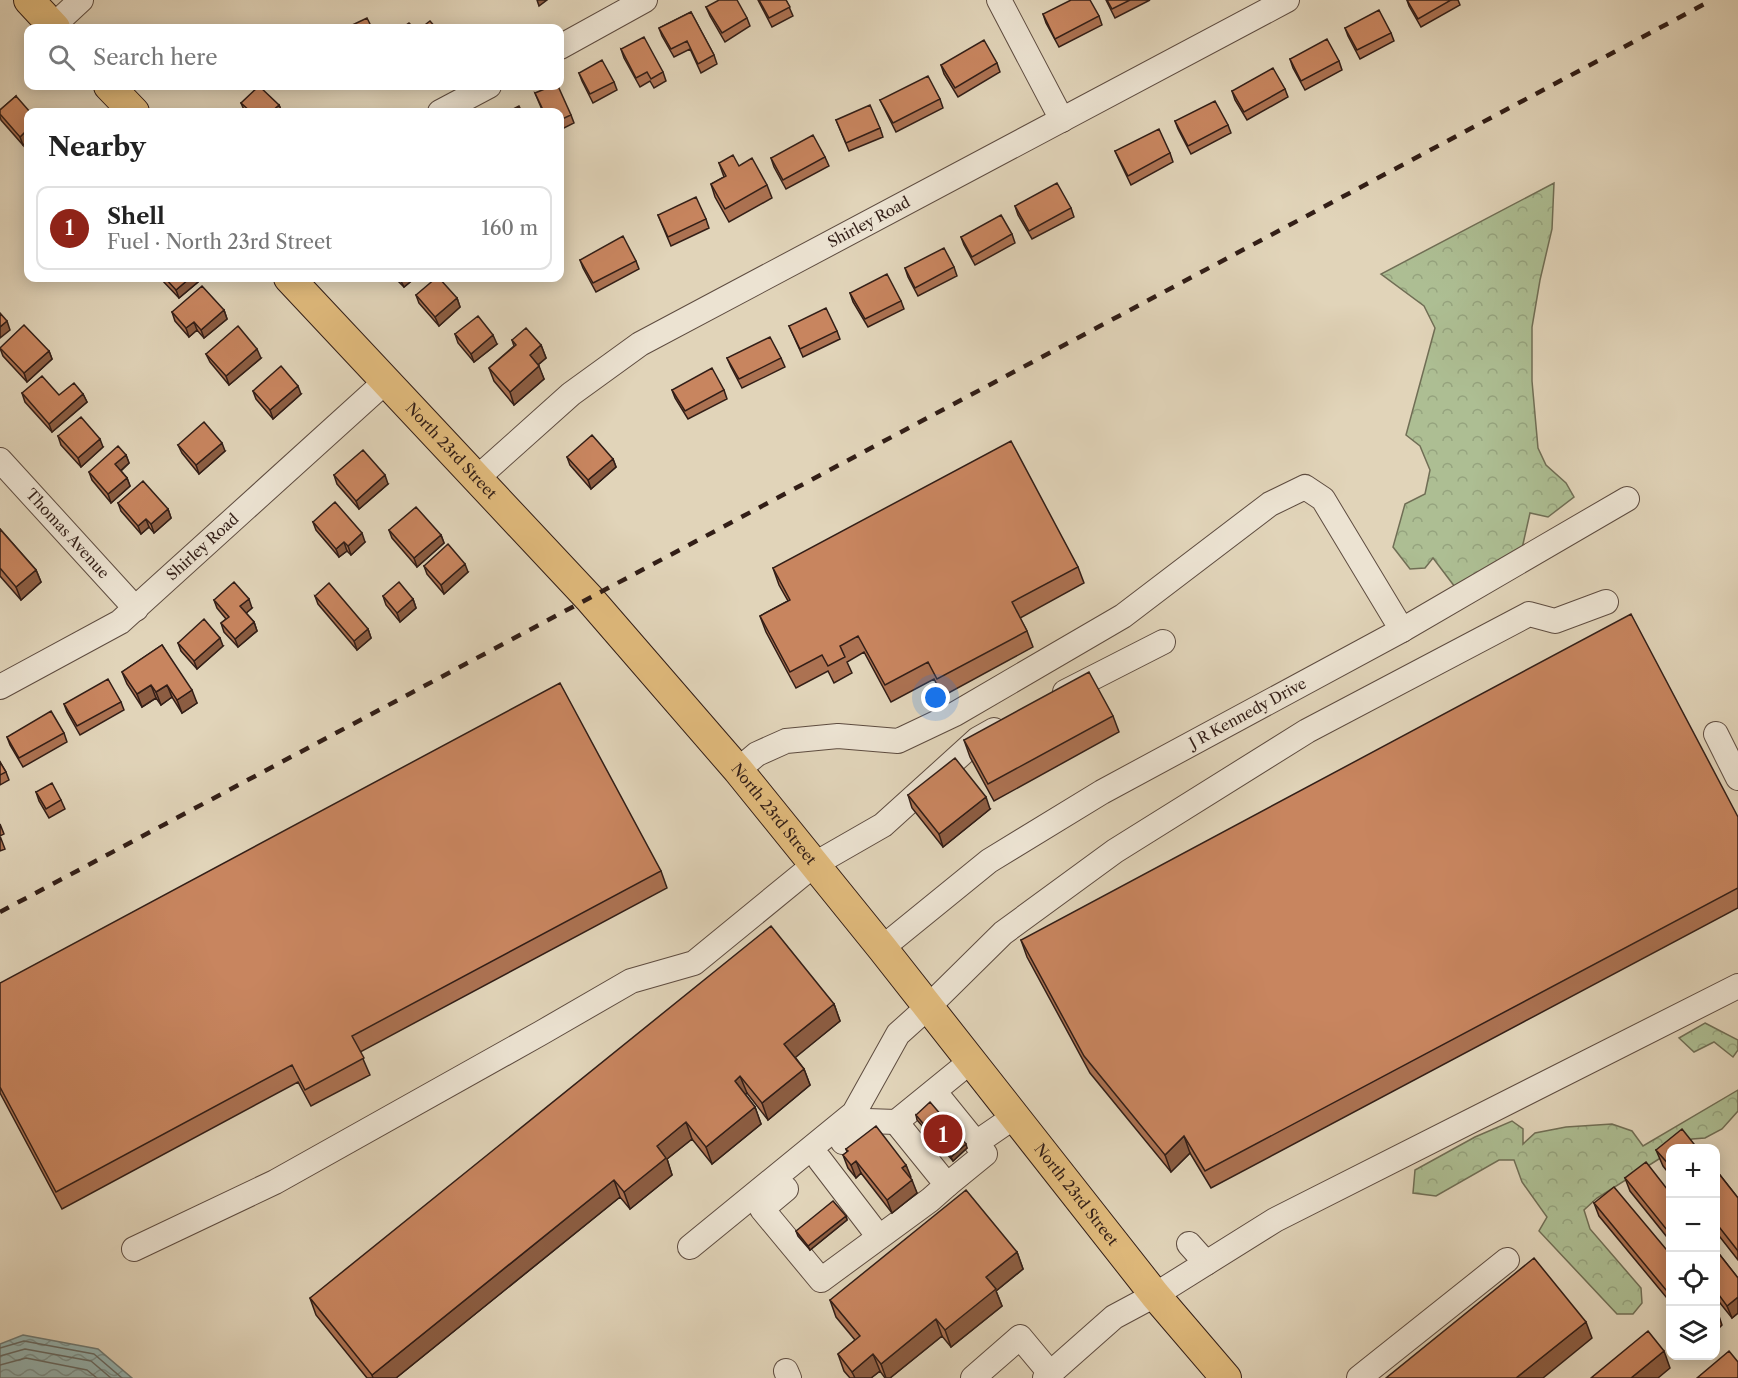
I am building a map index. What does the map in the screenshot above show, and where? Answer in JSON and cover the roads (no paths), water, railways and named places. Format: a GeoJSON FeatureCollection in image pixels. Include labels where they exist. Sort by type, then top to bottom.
{"type":"FeatureCollection","features":[{"type":"Feature","properties":{"kind":"main road"},"geometry":{"type":"LineString","coordinates":[[29,0],[51,24]]}},
{"type":"Feature","properties":{"kind":"main road"},"geometry":{"type":"LineString","coordinates":[[113,90],[130,108]]}},
{"type":"Feature","properties":{"kind":"main road","name":"North 23rd Street"},"geometry":{"type":"LineString","coordinates":[[293,282],[589,598],[738,770],[882,948],[1155,1295],[1226,1378]]}},
{"type":"Feature","properties":{"kind":"street"},"geometry":{"type":"LineString","coordinates":[[57,24],[81,0]]}},
{"type":"Feature","properties":{"kind":"street"},"geometry":{"type":"LineString","coordinates":[[564,45],[645,0]]}},
{"type":"Feature","properties":{"kind":"street"},"geometry":{"type":"LineString","coordinates":[[999,0],[1062,120]]}},
{"type":"Feature","properties":{"kind":"street","name":"Shirley Road"},"geometry":{"type":"LineString","coordinates":[[476,479],[571,394],[640,344],[1287,0]]}},
{"type":"Feature","properties":{"kind":"street"},"geometry":{"type":"LineString","coordinates":[[448,108],[481,90]]}},
{"type":"Feature","properties":{"kind":"street","name":"Shirley Road"},"geometry":{"type":"LineString","coordinates":[[0,687],[120,622],[385,382]]}},
{"type":"Feature","properties":{"kind":"street","name":"Thomas Avenue"},"geometry":{"type":"LineString","coordinates":[[0,460],[136,609]]}},
{"type":"Feature","properties":{"kind":"street"},"geometry":{"type":"LineString","coordinates":[[738,770],[757,754],[786,741],[838,736],[898,741],[955,714],[1123,616],[1270,504],[1305,487],[1323,499],[1402,630]]}},
{"type":"Feature","properties":{"kind":"street","name":"J R Kennedy Drive"},"geometry":{"type":"LineString","coordinates":[[882,948],[989,861],[1102,792],[1402,630],[1627,499]]}},
{"type":"Feature","properties":{"kind":"street"},"geometry":{"type":"LineString","coordinates":[[690,1247],[854,1113],[898,1034],[1003,933],[1114,851],[1307,731],[1529,614],[1554,621],[1606,602]]}},
{"type":"Feature","properties":{"kind":"street"},"geometry":{"type":"LineString","coordinates":[[1045,702],[1163,642]]}},
{"type":"Feature","properties":{"kind":"street"},"geometry":{"type":"LineString","coordinates":[[134,1248],[275,1182],[631,981],[694,963],[815,864],[883,825],[978,739],[1016,718]]}},
{"type":"Feature","properties":{"kind":"street"},"geometry":{"type":"LineString","coordinates":[[1716,734],[1738,778]]}},
{"type":"Feature","properties":{"kind":"street"},"geometry":{"type":"LineString","coordinates":[[973,1378],[1020,1336],[1048,1376],[1114,1317],[1155,1295],[1275,1220],[1738,986]]}},
{"type":"Feature","properties":{"kind":"street"},"geometry":{"type":"LineString","coordinates":[[896,1122],[971,1061]]}},
{"type":"Feature","properties":{"kind":"street"},"geometry":{"type":"LineString","coordinates":[[934,1090],[933,1125],[955,1145]]}},
{"type":"Feature","properties":{"kind":"street"},"geometry":{"type":"LineString","coordinates":[[955,1145],[1014,1117]]}},
{"type":"Feature","properties":{"kind":"street"},"geometry":{"type":"LineString","coordinates":[[867,1121],[896,1122],[933,1125],[955,1145],[985,1154],[821,1280],[762,1209],[867,1121]]}},
{"type":"Feature","properties":{"kind":"street"},"geometry":{"type":"LineString","coordinates":[[947,1185],[955,1145]]}},
{"type":"Feature","properties":{"kind":"street"},"geometry":{"type":"LineString","coordinates":[[820,1160],[879,1237]]}},
{"type":"Feature","properties":{"kind":"street"},"geometry":{"type":"LineString","coordinates":[[1189,1244],[1206,1263]]}},
{"type":"Feature","properties":{"kind":"street"},"geometry":{"type":"LineString","coordinates":[[1359,1378],[1507,1260]]}},
{"type":"Feature","properties":{"kind":"water"},"geometry":{"type":"Polygon","coordinates":[[[23,1335],[98,1349],[132,1378],[0,1378],[0,1344],[23,1335]]]}},
{"type":"Feature","properties":{"kind":"railway"},"geometry":{"type":"LineString","coordinates":[[0,912],[1712,0]]}},
{"type":"Feature","properties":{"kind":"place","name":"Shell"},"geometry":{"type":"Point","coordinates":[943,1134]}}]}
